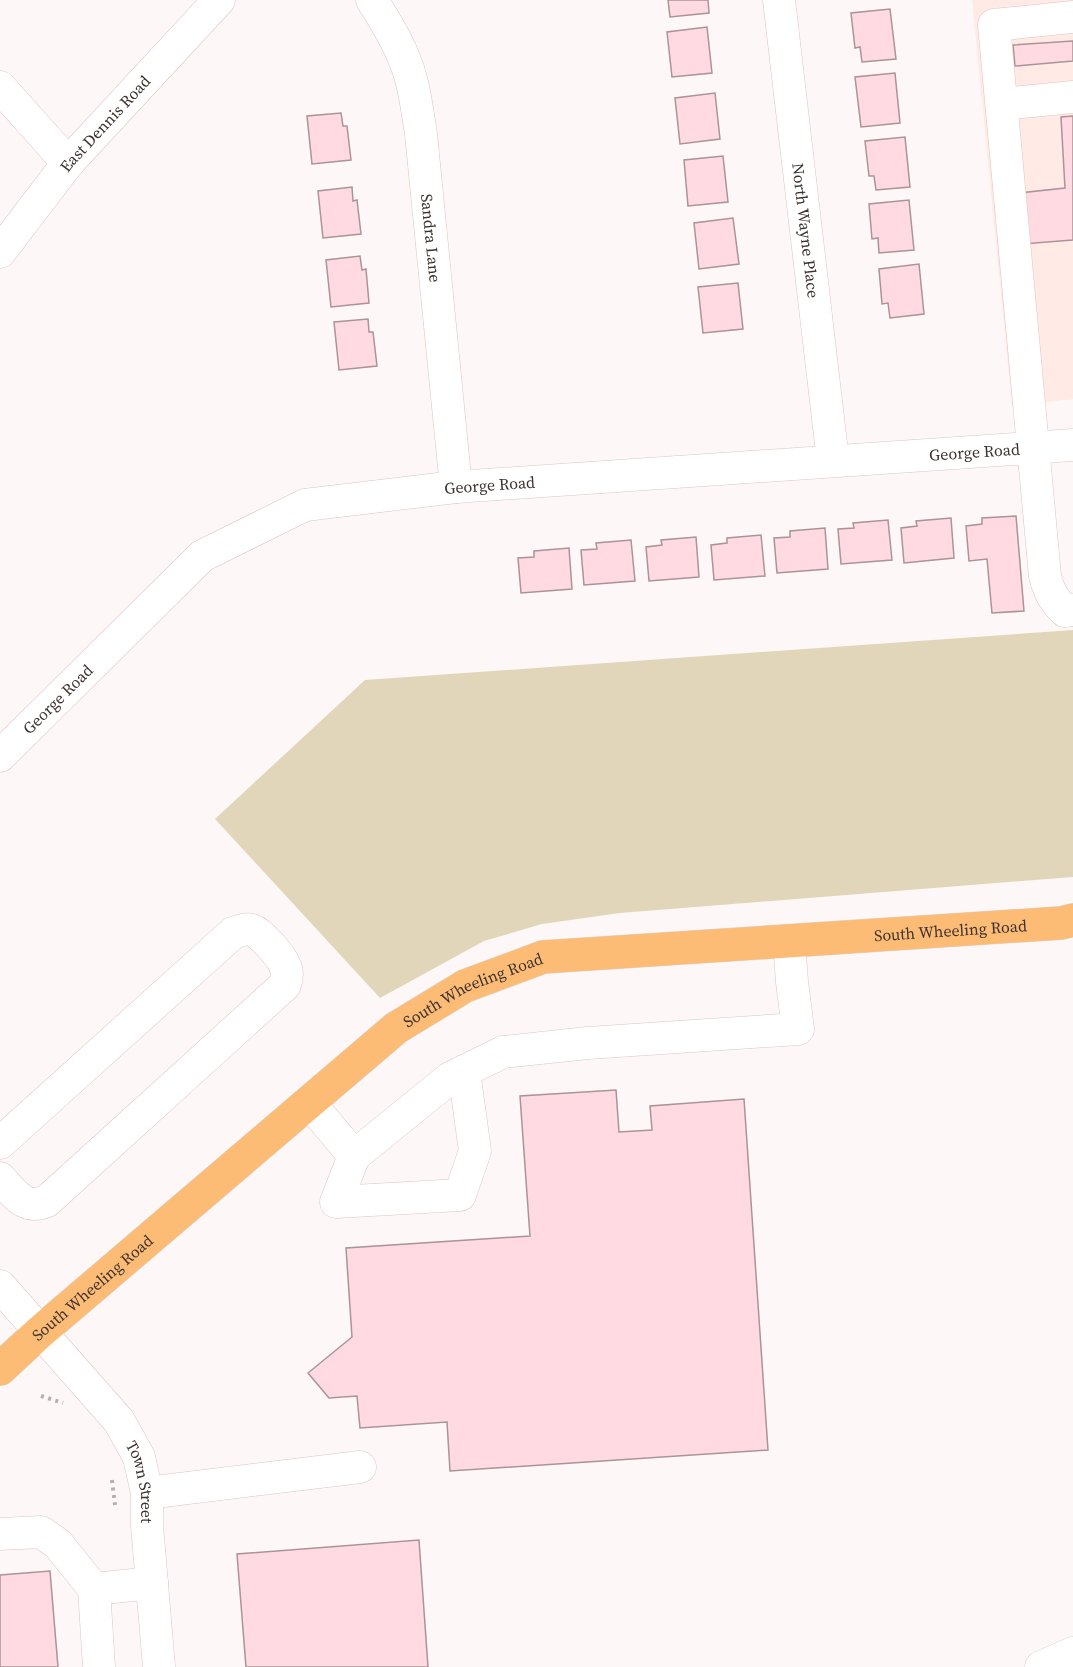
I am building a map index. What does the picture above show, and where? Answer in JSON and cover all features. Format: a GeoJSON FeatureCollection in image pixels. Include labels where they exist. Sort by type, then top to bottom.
{"type":"FeatureCollection","features":[{"type":"Feature","properties":{"kind":"main road","name":"South Wheeling Road"},"geometry":{"type":"LineString","coordinates":[[0,1369],[40,1332],[396,1028],[465,986],[543,957],[1061,923],[1073,920]]}},
{"type":"Feature","properties":{"kind":"street","name":"East Dennis Road"},"geometry":{"type":"LineString","coordinates":[[0,252],[68,163],[219,0]]}},
{"type":"Feature","properties":{"kind":"street","name":"Sandra Lane"},"geometry":{"type":"LineString","coordinates":[[372,0],[403,57],[411,78],[416,102],[456,487]]}},
{"type":"Feature","properties":{"kind":"street","name":"North Wayne Place"},"geometry":{"type":"LineString","coordinates":[[779,0],[833,461]]}},
{"type":"Feature","properties":{"kind":"street"},"geometry":{"type":"LineString","coordinates":[[1073,17],[994,26],[1045,576],[1055,602],[1065,611],[1073,610]]}},
{"type":"Feature","properties":{"kind":"street"},"geometry":{"type":"LineString","coordinates":[[0,87],[68,163]]}},
{"type":"Feature","properties":{"kind":"street"},"geometry":{"type":"LineString","coordinates":[[1002,104],[1073,97]]}},
{"type":"Feature","properties":{"kind":"street","name":"George Road"},"geometry":{"type":"LineString","coordinates":[[0,756],[202,556],[305,505],[456,487],[1073,445]]}},
{"type":"Feature","properties":{"kind":"street"},"geometry":{"type":"LineString","coordinates":[[0,1143],[233,933],[244,929],[252,930],[261,936],[286,966],[285,985],[46,1201],[38,1205],[30,1205],[20,1199],[0,1178]]}},
{"type":"Feature","properties":{"kind":"street"},"geometry":{"type":"LineString","coordinates":[[464,1071],[475,1151],[460,1195],[336,1202],[354,1156],[450,1078],[464,1071],[503,1052],[588,1043],[798,1029],[789,940]]}},
{"type":"Feature","properties":{"kind":"street"},"geometry":{"type":"LineString","coordinates":[[309,1102],[354,1156]]}},
{"type":"Feature","properties":{"kind":"street","name":"Town Street"},"geometry":{"type":"LineString","coordinates":[[0,1286],[119,1421],[139,1457],[147,1493],[147,1525],[159,1667]]}},
{"type":"Feature","properties":{"kind":"street"},"geometry":{"type":"LineString","coordinates":[[147,1493],[360,1467]]}},
{"type":"Feature","properties":{"kind":"street"},"geometry":{"type":"LineString","coordinates":[[0,1534],[41,1532],[58,1544],[94,1589],[99,1667]]}},
{"type":"Feature","properties":{"kind":"street"},"geometry":{"type":"LineString","coordinates":[[94,1589],[152,1583]]}},
{"type":"Feature","properties":{"kind":"street"},"geometry":{"type":"LineString","coordinates":[[1041,1667],[1073,1653]]}},
{"type":"Feature","properties":{"kind":"path"},"geometry":{"type":"LineString","coordinates":[[41,1396],[65,1404]]}},
{"type":"Feature","properties":{"kind":"path"},"geometry":{"type":"LineString","coordinates":[[111,1472],[117,1516]]}},
{"type":"Feature","properties":{"kind":"shaded area"},"geometry":{"type":"Polygon","coordinates":[[[972,0],[1073,0],[1073,399],[1012,406],[972,0]]]}},
{"type":"Feature","properties":{"kind":"shaded area"},"geometry":{"type":"Polygon","coordinates":[[[1073,630],[1073,877],[620,913],[542,924],[484,941],[380,998],[215,819],[365,680],[1073,630]]]}},
{"type":"Feature","properties":{"kind":"building"},"geometry":{"type":"Polygon","coordinates":[[[668,0],[708,0],[709,13],[670,17],[668,0]]]}},
{"type":"Feature","properties":{"kind":"building"},"geometry":{"type":"Polygon","coordinates":[[[890,9],[896,59],[862,62],[860,47],[855,48],[851,13],[890,9]]]}},
{"type":"Feature","properties":{"kind":"building"},"geometry":{"type":"Polygon","coordinates":[[[707,27],[712,73],[672,77],[667,32],[707,27]]]}},
{"type":"Feature","properties":{"kind":"building"},"geometry":{"type":"Polygon","coordinates":[[[1073,41],[1073,61],[1015,66],[1013,45],[1073,41]]]}},
{"type":"Feature","properties":{"kind":"building"},"geometry":{"type":"Polygon","coordinates":[[[895,73],[900,123],[861,127],[855,77],[895,73]]]}},
{"type":"Feature","properties":{"kind":"building"},"geometry":{"type":"Polygon","coordinates":[[[715,93],[720,139],[680,144],[675,98],[715,93]]]}},
{"type":"Feature","properties":{"kind":"building"},"geometry":{"type":"Polygon","coordinates":[[[341,113],[343,126],[347,126],[351,160],[312,164],[307,116],[341,113]]]}},
{"type":"Feature","properties":{"kind":"building"},"geometry":{"type":"Polygon","coordinates":[[[1073,116],[1073,240],[1022,244],[1019,193],[1065,188],[1061,117],[1073,116]]]}},
{"type":"Feature","properties":{"kind":"building"},"geometry":{"type":"Polygon","coordinates":[[[905,137],[910,187],[876,190],[874,176],[869,176],[865,141],[905,137]]]}},
{"type":"Feature","properties":{"kind":"building"},"geometry":{"type":"Polygon","coordinates":[[[723,156],[728,202],[688,206],[684,160],[723,156]]]}},
{"type":"Feature","properties":{"kind":"building"},"geometry":{"type":"Polygon","coordinates":[[[352,187],[353,201],[357,200],[361,234],[323,238],[318,191],[352,187]]]}},
{"type":"Feature","properties":{"kind":"building"},"geometry":{"type":"Polygon","coordinates":[[[909,200],[914,250],[879,253],[878,238],[872,239],[869,204],[909,200]]]}},
{"type":"Feature","properties":{"kind":"building"},"geometry":{"type":"Polygon","coordinates":[[[733,218],[739,264],[699,269],[694,223],[733,218]]]}},
{"type":"Feature","properties":{"kind":"building"},"geometry":{"type":"Polygon","coordinates":[[[360,256],[362,270],[366,269],[369,303],[331,307],[326,260],[360,256]]]}},
{"type":"Feature","properties":{"kind":"building"},"geometry":{"type":"Polygon","coordinates":[[[919,264],[924,314],[890,318],[888,303],[882,304],[879,269],[919,264]]]}},
{"type":"Feature","properties":{"kind":"building"},"geometry":{"type":"Polygon","coordinates":[[[738,283],[743,329],[703,333],[698,287],[738,283]]]}},
{"type":"Feature","properties":{"kind":"building"},"geometry":{"type":"Polygon","coordinates":[[[368,319],[369,332],[373,332],[377,366],[339,370],[334,322],[368,319]]]}},
{"type":"Feature","properties":{"kind":"building"},"geometry":{"type":"Polygon","coordinates":[[[1016,516],[1024,611],[992,613],[987,559],[969,561],[966,526],[982,524],[982,518],[1016,516]]]}},
{"type":"Feature","properties":{"kind":"building"},"geometry":{"type":"Polygon","coordinates":[[[951,518],[954,558],[904,563],[901,528],[917,526],[916,521],[951,518]]]}},
{"type":"Feature","properties":{"kind":"building"},"geometry":{"type":"Polygon","coordinates":[[[888,520],[892,560],[841,564],[838,529],[854,528],[853,523],[888,520]]]}},
{"type":"Feature","properties":{"kind":"building"},"geometry":{"type":"Polygon","coordinates":[[[825,528],[828,569],[777,573],[774,538],[790,537],[790,531],[825,528]]]}},
{"type":"Feature","properties":{"kind":"building"},"geometry":{"type":"Polygon","coordinates":[[[761,535],[765,576],[714,580],[711,545],[727,543],[727,538],[761,535]]]}},
{"type":"Feature","properties":{"kind":"building"},"geometry":{"type":"Polygon","coordinates":[[[696,537],[699,577],[649,581],[646,547],[662,545],[661,540],[696,537]]]}},
{"type":"Feature","properties":{"kind":"building"},"geometry":{"type":"Polygon","coordinates":[[[631,540],[635,581],[584,585],[581,550],[597,549],[596,543],[631,540]]]}},
{"type":"Feature","properties":{"kind":"building"},"geometry":{"type":"Polygon","coordinates":[[[569,548],[572,589],[521,593],[518,558],[534,557],[534,551],[569,548]]]}},
{"type":"Feature","properties":{"kind":"building"},"geometry":{"type":"Polygon","coordinates":[[[616,1090],[619,1132],[652,1130],[650,1106],[744,1099],[768,1450],[450,1471],[447,1422],[360,1428],[357,1396],[329,1398],[308,1373],[352,1337],[346,1248],[530,1236],[520,1096],[616,1090]]]}},
{"type":"Feature","properties":{"kind":"building"},"geometry":{"type":"Polygon","coordinates":[[[419,1540],[428,1667],[246,1667],[237,1554],[419,1540]]]}},
{"type":"Feature","properties":{"kind":"building"},"geometry":{"type":"Polygon","coordinates":[[[50,1571],[58,1667],[0,1667],[0,1575],[50,1571]]]}}]}
